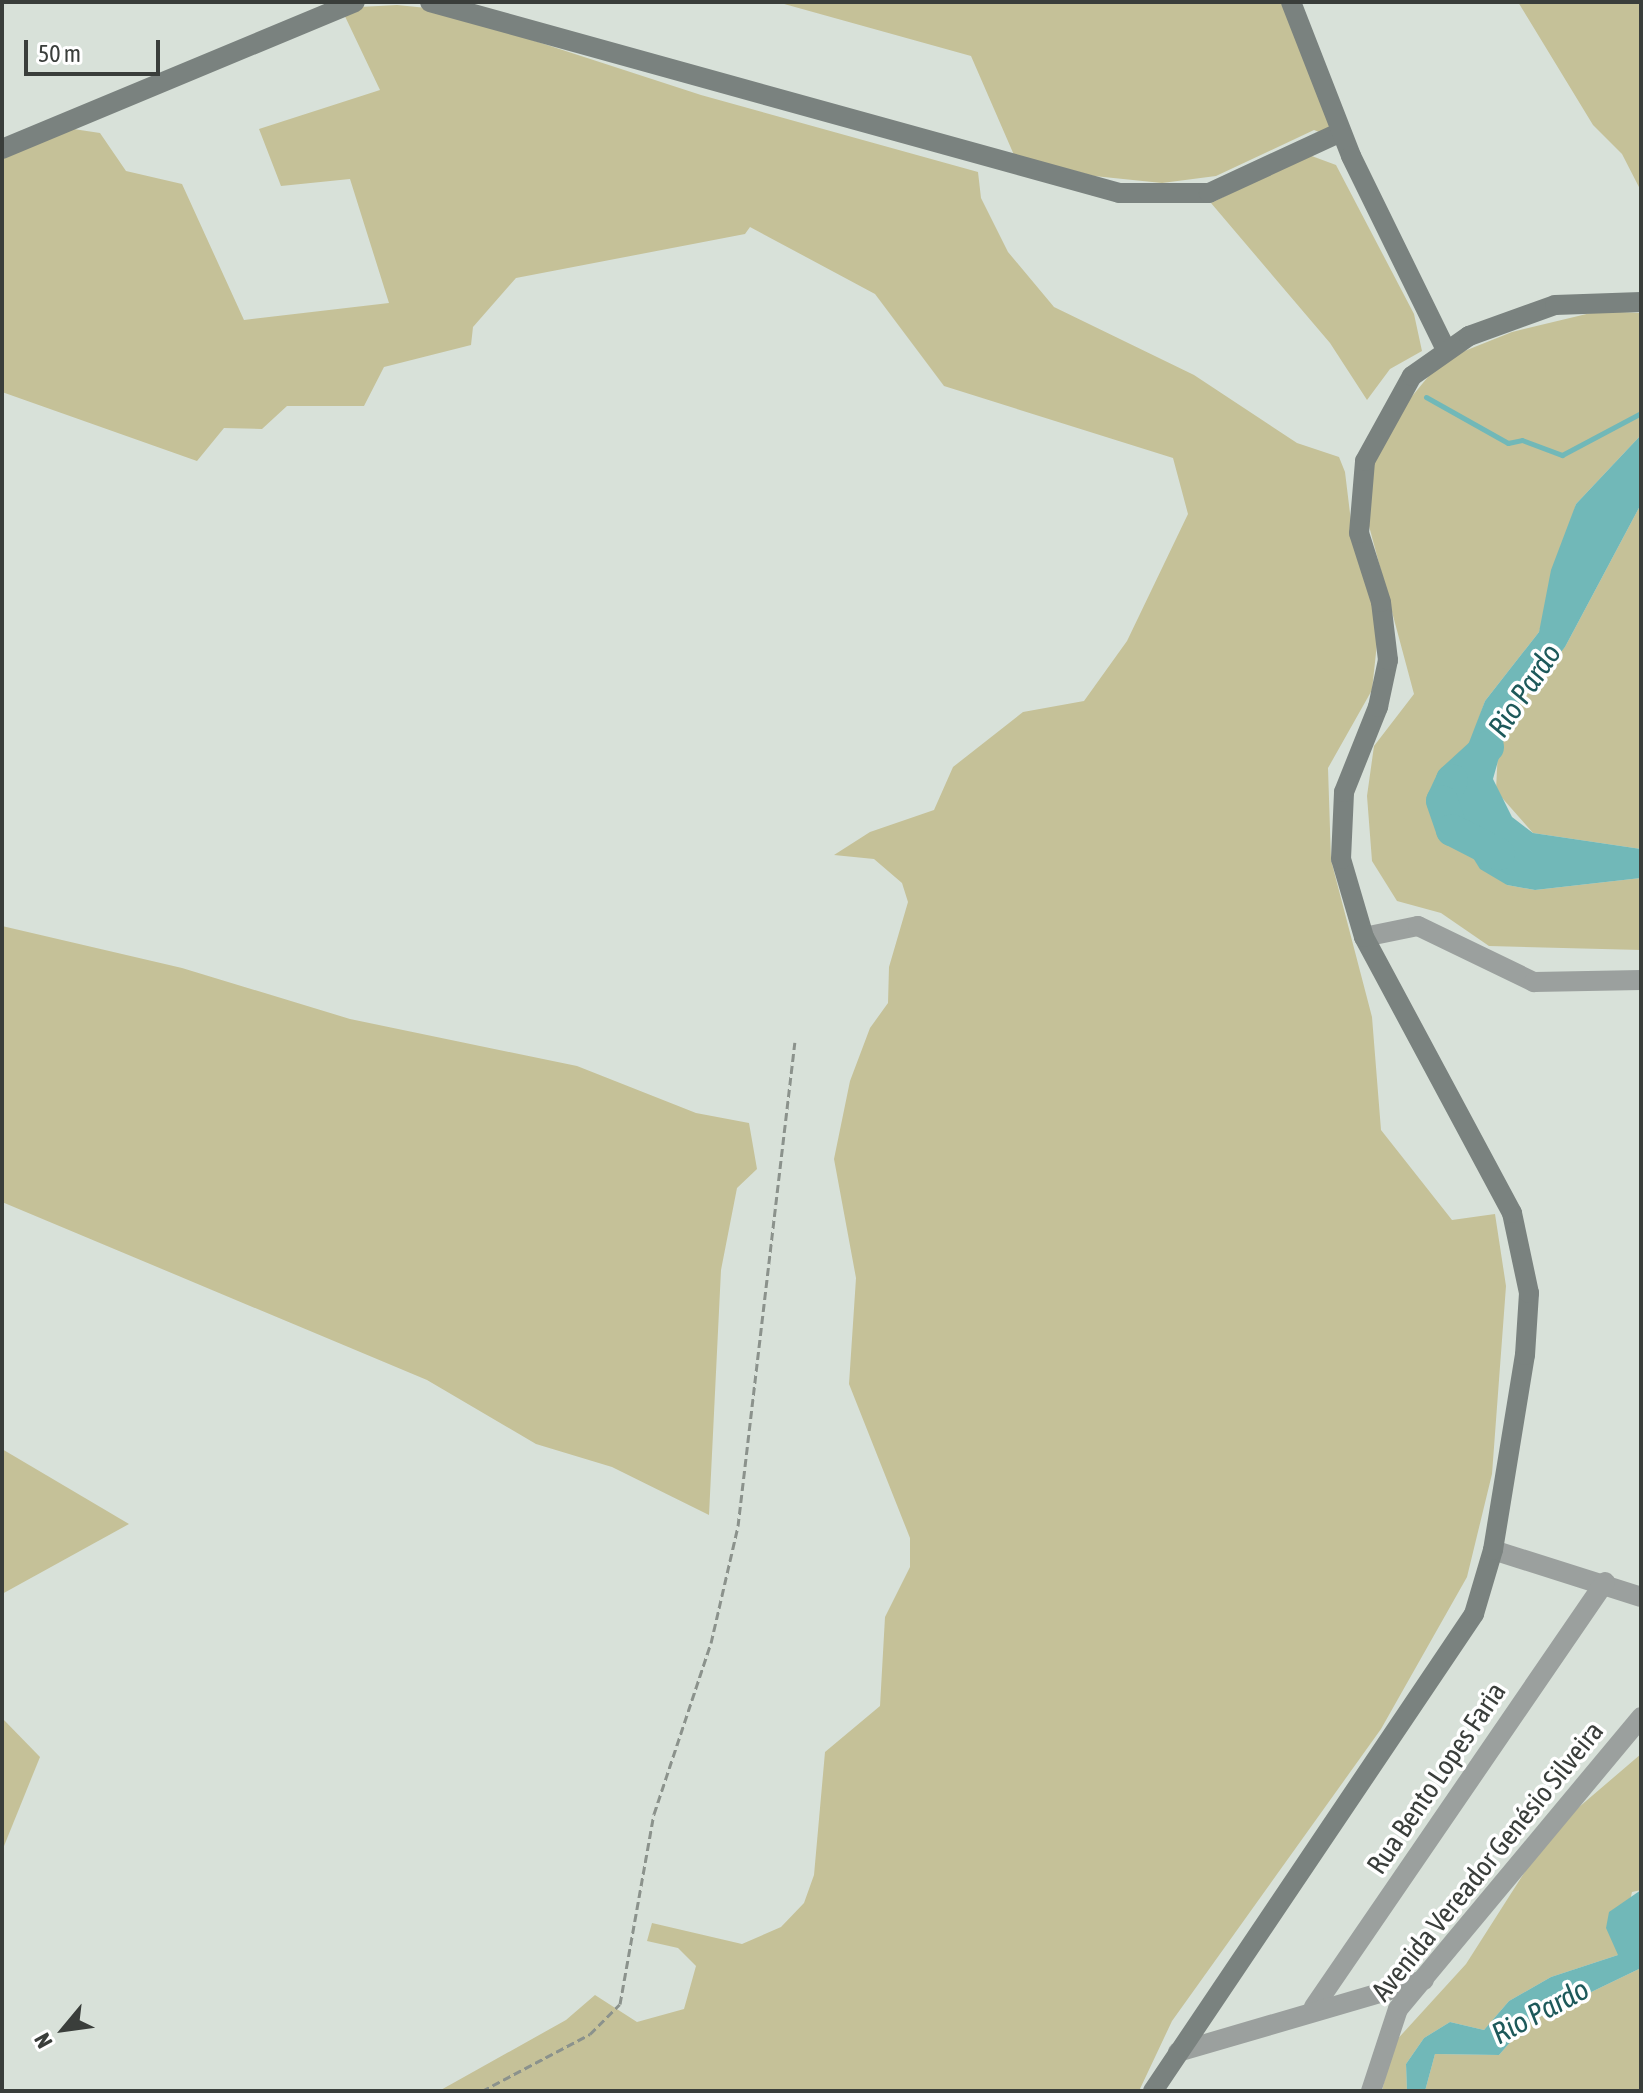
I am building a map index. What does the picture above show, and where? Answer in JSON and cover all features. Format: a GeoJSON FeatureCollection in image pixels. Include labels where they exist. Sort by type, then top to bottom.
{"type":"FeatureCollection","features":[{"type":"Feature","properties":{"kind":"main road"},"geometry":{"type":"LineString","coordinates":[[2,149],[355,2]]}},
{"type":"Feature","properties":{"kind":"main road"},"geometry":{"type":"LineString","coordinates":[[430,2],[1119,193],[1209,193],[1341,132]]}},
{"type":"Feature","properties":{"kind":"main road"},"geometry":{"type":"LineString","coordinates":[[1291,2],[1341,132],[1446,350]]}},
{"type":"Feature","properties":{"kind":"main road"},"geometry":{"type":"LineString","coordinates":[[1153,2091],[1449,1654],[1483,1593],[1493,1550],[1527,1333],[1527,1264],[1500,1185],[1364,937],[1341,859],[1341,811],[1388,660],[1381,602],[1359,533],[1360,480],[1400,391],[1446,350],[1555,305],[1641,302]]}},
{"type":"Feature","properties":{"kind":"street"},"geometry":{"type":"LineString","coordinates":[[1364,937],[1418,926],[1534,982],[1641,980]]}},
{"type":"Feature","properties":{"kind":"street"},"geometry":{"type":"LineString","coordinates":[[1493,1550],[1605,1582],[1641,1597]]}},
{"type":"Feature","properties":{"kind":"street","name":"Rua Bento Lopes Faria"},"geometry":{"type":"LineString","coordinates":[[1314,2007],[1605,1582]]}},
{"type":"Feature","properties":{"kind":"street","name":"Avenida Vereador Genésio Silveira"},"geometry":{"type":"LineString","coordinates":[[1371,2091],[1390,2020],[1641,1717]]}},
{"type":"Feature","properties":{"kind":"street"},"geometry":{"type":"LineString","coordinates":[[1178,2052],[1314,2007],[1424,1980]]}},
{"type":"Feature","properties":{"kind":"path"},"geometry":{"type":"LineString","coordinates":[[482,2091],[590,2034],[620,2004],[654,1814],[711,1643],[738,1526],[795,1042]]}},
{"type":"Feature","properties":{"kind":"shaded area"},"geometry":{"type":"Polygon","coordinates":[[[777,2],[1298,2],[1350,144],[1314,130],[1216,176],[1162,183],[1094,176],[1014,155],[971,56],[777,2]]]}},
{"type":"Feature","properties":{"kind":"shaded area"},"geometry":{"type":"Polygon","coordinates":[[[1518,2],[1641,2],[1641,191],[1622,154],[1593,125],[1518,2]]]}},
{"type":"Feature","properties":{"kind":"shaded area"},"geometry":{"type":"Polygon","coordinates":[[[397,5],[437,9],[701,95],[978,172],[981,198],[1008,252],[1054,307],[1194,375],[1297,443],[1339,457],[1345,472],[1354,546],[1379,625],[1372,690],[1328,768],[1331,860],[1372,1017],[1381,1130],[1452,1220],[1495,1214],[1506,1286],[1492,1474],[1467,1577],[1381,1729],[1172,2021],[1139,2091],[439,2091],[566,2020],[595,1995],[637,2022],[684,2009],[696,1966],[678,1948],[647,1941],[652,1923],[742,1944],[781,1927],[804,1903],[814,1875],[825,1752],[880,1706],[885,1617],[910,1567],[910,1538],[849,1384],[856,1278],[834,1159],[850,1081],[870,1028],[888,1003],[889,967],[908,902],[902,883],[874,859],[834,855],[870,832],[934,810],[953,767],[1023,712],[1084,701],[1127,641],[1188,514],[1173,458],[944,386],[875,294],[750,227],[745,234],[516,278],[473,327],[471,345],[384,367],[364,406],[287,406],[262,429],[224,428],[197,461],[2,392],[2,153],[60,127],[100,133],[126,171],[182,184],[244,320],[389,303],[350,179],[281,186],[259,129],[380,90],[341,8],[397,5]]]}},
{"type":"Feature","properties":{"kind":"shaded area"},"geometry":{"type":"Polygon","coordinates":[[[1309,155],[1336,165],[1414,314],[1422,351],[1390,369],[1367,400],[1330,343],[1211,203],[1309,155]]]}},
{"type":"Feature","properties":{"kind":"shaded area"},"geometry":{"type":"Polygon","coordinates":[[[1599,311],[1641,313],[1641,435],[1576,504],[1539,632],[1485,701],[1450,800],[1507,885],[1535,890],[1641,878],[1641,950],[1489,946],[1441,913],[1397,901],[1372,861],[1367,796],[1374,746],[1414,694],[1365,511],[1373,460],[1384,430],[1442,360],[1512,332],[1599,311]]]}},
{"type":"Feature","properties":{"kind":"shaded area"},"geometry":{"type":"Polygon","coordinates":[[[1641,504],[1641,849],[1533,833],[1496,791],[1498,748],[1528,687],[1565,647],[1641,504]]]}},
{"type":"Feature","properties":{"kind":"shaded area"},"geometry":{"type":"Polygon","coordinates":[[[2,926],[182,968],[350,1019],[577,1066],[696,1113],[749,1123],[757,1169],[737,1188],[721,1270],[709,1515],[612,1467],[536,1444],[427,1380],[2,1202],[2,926]]]}},
{"type":"Feature","properties":{"kind":"shaded area"},"geometry":{"type":"Polygon","coordinates":[[[2,1449],[129,1524],[2,1594],[2,1449]]]}},
{"type":"Feature","properties":{"kind":"shaded area"},"geometry":{"type":"Polygon","coordinates":[[[2,1718],[40,1757],[2,1851],[2,1718]]]}},
{"type":"Feature","properties":{"kind":"shaded area"},"geometry":{"type":"Polygon","coordinates":[[[1641,1754],[1641,1890],[1632,1892],[1618,1955],[1551,1977],[1509,2001],[1484,2030],[1450,2022],[1424,2038],[1406,2064],[1407,2091],[1382,2091],[1393,2044],[1466,1964],[1551,1831],[1641,1754]]]}},
{"type":"Feature","properties":{"kind":"shaded area"},"geometry":{"type":"Polygon","coordinates":[[[1641,1968],[1641,2091],[1425,2091],[1435,2054],[1499,2055],[1527,2023],[1641,1968]]]}},
{"type":"Feature","properties":{"kind":"water"},"geometry":{"type":"Polygon","coordinates":[[[1641,435],[1641,504],[1565,647],[1511,714],[1493,779],[1512,817],[1533,833],[1641,849],[1641,878],[1535,890],[1507,885],[1480,869],[1465,845],[1450,800],[1453,784],[1485,701],[1539,632],[1551,570],[1576,504],[1641,435]]]}},
{"type":"Feature","properties":{"kind":"water"},"geometry":{"type":"Polygon","coordinates":[[[1641,1890],[1641,1968],[1527,2023],[1499,2055],[1435,2054],[1425,2091],[1407,2091],[1406,2064],[1424,2038],[1450,2022],[1484,2030],[1509,2001],[1551,1977],[1618,1955],[1606,1928],[1609,1912],[1641,1890]]]}},
{"type":"Feature","properties":{"kind":"waterway"},"geometry":{"type":"LineString","coordinates":[[1426,397],[1508,443],[1522,440],[1562,455],[1641,413]]}},
{"type":"Feature","properties":{"kind":"waterway","name":"Rio Pardo"},"geometry":{"type":"LineString","coordinates":[[1488,747],[1452,780],[1442,801],[1452,830],[1499,854]]}}]}
